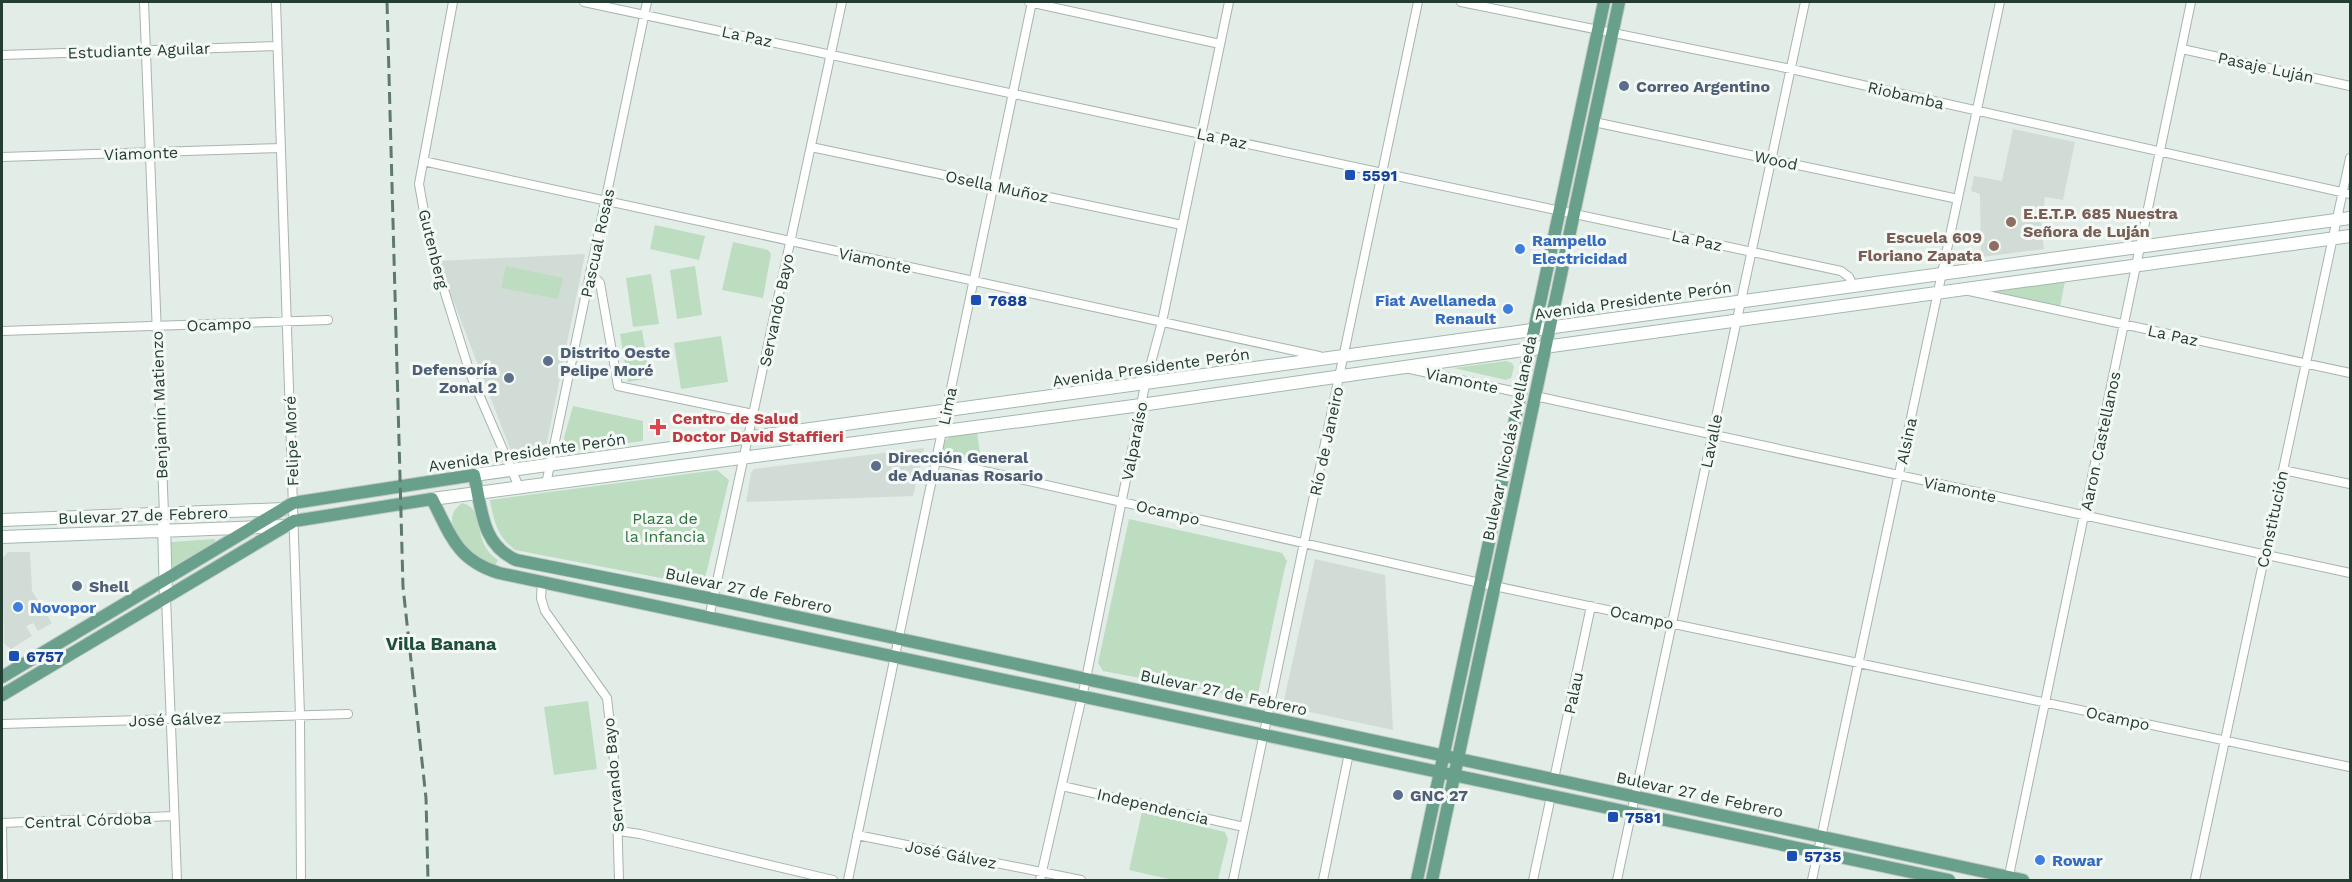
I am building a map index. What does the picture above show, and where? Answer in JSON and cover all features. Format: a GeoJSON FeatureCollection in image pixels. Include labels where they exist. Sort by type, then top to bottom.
{"type":"FeatureCollection","features":[{"type":"Feature","properties":{"kind":"main road","name":"Bulevar Nicolás Avellaneda"},"geometry":{"type":"LineString","coordinates":[[1417,880],[1604,2]]}},
{"type":"Feature","properties":{"kind":"main road","name":"Bulevar Nicolás Avellaneda"},"geometry":{"type":"LineString","coordinates":[[1432,880],[1619,2]]}},
{"type":"Feature","properties":{"kind":"main road","name":"Avenida Presidente Perón"},"geometry":{"type":"LineString","coordinates":[[2,677],[288,506],[550,464],[1145,385],[2350,218]]}},
{"type":"Feature","properties":{"kind":"main road","name":"Avenida Presidente Perón"},"geometry":{"type":"LineString","coordinates":[[2,694],[290,524],[432,499],[1141,405],[2350,236]]}},
{"type":"Feature","properties":{"kind":"main road","name":"Bulevar 27 de Febrero"},"geometry":{"type":"LineString","coordinates":[[474,475],[487,530],[493,545],[503,554],[516,560],[713,599],[2008,879],[2023,880]]}},
{"type":"Feature","properties":{"kind":"main road","name":"Bulevar 27 de Febrero"},"geometry":{"type":"LineString","coordinates":[[432,499],[463,554],[481,567],[709,618],[1949,880]]}},
{"type":"Feature","properties":{"kind":"main road","name":"Bulevar 27 de Febrero"},"geometry":{"type":"LineString","coordinates":[[2,520],[164,514],[288,506]]}},
{"type":"Feature","properties":{"kind":"main road","name":"Benjamín Matienzo"},"geometry":{"type":"LineString","coordinates":[[164,514],[166,597]]}},
{"type":"Feature","properties":{"kind":"main road","name":"Bulevar 27 de Febrero"},"geometry":{"type":"LineString","coordinates":[[2,537],[165,532],[290,524]]}},
{"type":"Feature","properties":{"kind":"street","name":"Benjamín Matienzo"},"geometry":{"type":"LineString","coordinates":[[144,2],[164,514]]}},
{"type":"Feature","properties":{"kind":"street","name":"Felipe Moré"},"geometry":{"type":"LineString","coordinates":[[276,2],[286,322],[288,506],[300,715],[300,880]]}},
{"type":"Feature","properties":{"kind":"street","name":"Gutenberg"},"geometry":{"type":"LineString","coordinates":[[453,2],[419,184],[430,245],[471,376],[519,488]]}},
{"type":"Feature","properties":{"kind":"street","name":"La Paz"},"geometry":{"type":"LineString","coordinates":[[584,2],[1841,271],[1850,277],[1853,286]]}},
{"type":"Feature","properties":{"kind":"street","name":"Pascual Rosas"},"geometry":{"type":"LineString","coordinates":[[546,484],[648,2]]}},
{"type":"Feature","properties":{"kind":"street","name":"Servando Bayo"},"geometry":{"type":"LineString","coordinates":[[709,618],[842,2]]}},
{"type":"Feature","properties":{"kind":"street"},"geometry":{"type":"LineString","coordinates":[[1031,2],[1220,44]]}},
{"type":"Feature","properties":{"kind":"street","name":"Lima"},"geometry":{"type":"LineString","coordinates":[[848,880],[1031,2]]}},
{"type":"Feature","properties":{"kind":"street","name":"Valparaíso"},"geometry":{"type":"LineString","coordinates":[[1041,876],[1086,679],[1145,385],[1162,322],[1229,2]]}},
{"type":"Feature","properties":{"kind":"street","name":"Río de Janeiro"},"geometry":{"type":"LineString","coordinates":[[1233,880],[1418,2]]}},
{"type":"Feature","properties":{"kind":"street","name":"Riobamba"},"geometry":{"type":"LineString","coordinates":[[1461,2],[1791,69],[2347,193]]}},
{"type":"Feature","properties":{"kind":"street","name":"Lavalle"},"geometry":{"type":"LineString","coordinates":[[1617,880],[1805,2]]}},
{"type":"Feature","properties":{"kind":"street","name":"Alsina"},"geometry":{"type":"LineString","coordinates":[[1812,880],[2000,2]]}},
{"type":"Feature","properties":{"kind":"street","name":"Aaron Castellanos"},"geometry":{"type":"LineString","coordinates":[[2008,879],[2192,2]]}},
{"type":"Feature","properties":{"kind":"street","name":"Estudiante Aguilar"},"geometry":{"type":"LineString","coordinates":[[2,55],[277,46]]}},
{"type":"Feature","properties":{"kind":"street","name":"Pasaje Luján"},"geometry":{"type":"LineString","coordinates":[[2182,49],[2350,86]]}},
{"type":"Feature","properties":{"kind":"street","name":"Wood"},"geometry":{"type":"LineString","coordinates":[[1594,122],[1958,200]]}},
{"type":"Feature","properties":{"kind":"street","name":"Osella Muñoz"},"geometry":{"type":"LineString","coordinates":[[811,147],[1182,225]]}},
{"type":"Feature","properties":{"kind":"street","name":"Viamonte"},"geometry":{"type":"LineString","coordinates":[[2,157],[281,148]]}},
{"type":"Feature","properties":{"kind":"street","name":"Constitución"},"geometry":{"type":"LineString","coordinates":[[2195,880],[2332,239],[2347,193],[2350,158]]}},
{"type":"Feature","properties":{"kind":"street","name":"Viamonte"},"geometry":{"type":"LineString","coordinates":[[423,161],[1328,358]]}},
{"type":"Feature","properties":{"kind":"street"},"geometry":{"type":"LineString","coordinates":[[590,272],[600,283],[618,386],[753,414]]}},
{"type":"Feature","properties":{"kind":"street","name":"La Paz"},"geometry":{"type":"LineString","coordinates":[[1960,289],[2350,373]]}},
{"type":"Feature","properties":{"kind":"street","name":"Ocampo"},"geometry":{"type":"LineString","coordinates":[[2,331],[328,320]]}},
{"type":"Feature","properties":{"kind":"street","name":"Viamonte"},"geometry":{"type":"LineString","coordinates":[[1404,367],[1521,393]]}},
{"type":"Feature","properties":{"kind":"street","name":"Viamonte"},"geometry":{"type":"LineString","coordinates":[[1535,396],[2350,573]]}},
{"type":"Feature","properties":{"kind":"street","name":"Ocampo"},"geometry":{"type":"LineString","coordinates":[[936,460],[1480,583],[2350,767]]}},
{"type":"Feature","properties":{"kind":"street"},"geometry":{"type":"LineString","coordinates":[[2283,470],[2350,484]]}},
{"type":"Feature","properties":{"kind":"street","name":"Servando Bayo"},"geometry":{"type":"LineString","coordinates":[[542,582],[541,598],[545,611],[606,698],[616,778],[619,880]]}},
{"type":"Feature","properties":{"kind":"street","name":"Benjamín Matienzo"},"geometry":{"type":"LineString","coordinates":[[166,597],[177,880]]}},
{"type":"Feature","properties":{"kind":"street","name":"Palau"},"geometry":{"type":"LineString","coordinates":[[1554,779],[1591,606]]}},
{"type":"Feature","properties":{"kind":"street","name":"José Gálvez"},"geometry":{"type":"LineString","coordinates":[[2,724],[348,714]]}},
{"type":"Feature","properties":{"kind":"street"},"geometry":{"type":"LineString","coordinates":[[1323,880],[1349,753]]}},
{"type":"Feature","properties":{"kind":"street","name":"Independencia"},"geometry":{"type":"LineString","coordinates":[[1062,786],[1245,827]]}},
{"type":"Feature","properties":{"kind":"street"},"geometry":{"type":"LineString","coordinates":[[1533,880],[1551,796]]}},
{"type":"Feature","properties":{"kind":"street","name":"Central Córdoba"},"geometry":{"type":"LineString","coordinates":[[2,825],[174,816]]}},
{"type":"Feature","properties":{"kind":"street"},"geometry":{"type":"LineString","coordinates":[[2,825],[3,880]]}},
{"type":"Feature","properties":{"kind":"street"},"geometry":{"type":"LineString","coordinates":[[619,831],[833,880]]}},
{"type":"Feature","properties":{"kind":"street","name":"José Gálvez"},"geometry":{"type":"LineString","coordinates":[[857,835],[1041,876],[1081,880]]}},
{"type":"Feature","properties":{"kind":"shaded area"},"geometry":{"type":"Polygon","coordinates":[[[2013,129],[2075,142],[2063,200],[2045,197],[2043,214],[2040,215],[2044,249],[1981,257],[1980,194],[1971,191],[1974,176],[2002,181],[2013,129]]]}},
{"type":"Feature","properties":{"kind":"shaded area"},"geometry":{"type":"Polygon","coordinates":[[[585,254],[545,452],[514,459],[438,261],[585,254]]]}},
{"type":"Feature","properties":{"kind":"shaded area"},"geometry":{"type":"Polygon","coordinates":[[[924,448],[913,496],[746,502],[751,473],[754,469],[924,448]]]}},
{"type":"Feature","properties":{"kind":"shaded area","name":"Novopor"},"geometry":{"type":"Polygon","coordinates":[[[8,552],[30,552],[32,591],[52,623],[38,631],[33,623],[26,626],[32,636],[11,649],[4,644],[2,559],[8,552]]]}},
{"type":"Feature","properties":{"kind":"shaded area"},"geometry":{"type":"Polygon","coordinates":[[[1315,559],[1385,575],[1393,730],[1291,708],[1284,700],[1315,559]]]}},
{"type":"Feature","properties":{"kind":"green space"},"geometry":{"type":"Polygon","coordinates":[[[655,225],[705,236],[699,260],[650,249],[655,225]]]}},
{"type":"Feature","properties":{"kind":"green space"},"geometry":{"type":"Polygon","coordinates":[[[733,242],[768,250],[771,254],[763,298],[722,290],[733,242]]]}},
{"type":"Feature","properties":{"kind":"green space"},"geometry":{"type":"Polygon","coordinates":[[[506,266],[563,278],[558,299],[501,288],[506,266]]]}},
{"type":"Feature","properties":{"kind":"green space"},"geometry":{"type":"Polygon","coordinates":[[[695,266],[702,315],[677,319],[670,270],[695,266]]]}},
{"type":"Feature","properties":{"kind":"green space"},"geometry":{"type":"Polygon","coordinates":[[[651,274],[659,324],[633,327],[626,278],[651,274]]]}},
{"type":"Feature","properties":{"kind":"green space"},"geometry":{"type":"Polygon","coordinates":[[[2065,281],[2060,307],[1989,291],[2065,281]]]}},
{"type":"Feature","properties":{"kind":"green space"},"geometry":{"type":"Polygon","coordinates":[[[642,330],[650,378],[628,382],[620,334],[642,330]]]}},
{"type":"Feature","properties":{"kind":"green space"},"geometry":{"type":"Polygon","coordinates":[[[721,336],[728,382],[681,389],[674,343],[721,336]]]}},
{"type":"Feature","properties":{"kind":"green space"},"geometry":{"type":"Polygon","coordinates":[[[1506,361],[1512,363],[1514,367],[1511,378],[1506,380],[1454,368],[1506,361]]]}},
{"type":"Feature","properties":{"kind":"green space"},"geometry":{"type":"Polygon","coordinates":[[[573,406],[643,421],[643,441],[560,452],[573,406]]]}},
{"type":"Feature","properties":{"kind":"green space"},"geometry":{"type":"Polygon","coordinates":[[[977,432],[982,467],[945,457],[943,449],[947,439],[957,434],[977,432]]]}},
{"type":"Feature","properties":{"kind":"green space","name":"Plaza de la Infancia"},"geometry":{"type":"Polygon","coordinates":[[[717,470],[729,480],[705,578],[687,583],[515,550],[497,528],[490,500],[717,470]]]}},
{"type":"Feature","properties":{"kind":"green space"},"geometry":{"type":"Polygon","coordinates":[[[462,503],[470,506],[474,511],[484,544],[489,553],[498,560],[494,568],[467,549],[454,530],[452,520],[454,511],[462,503]]]}},
{"type":"Feature","properties":{"kind":"green space"},"geometry":{"type":"Polygon","coordinates":[[[1129,519],[1282,553],[1287,561],[1258,694],[1251,699],[1103,671],[1098,663],[1129,519]]]}},
{"type":"Feature","properties":{"kind":"green space"},"geometry":{"type":"Polygon","coordinates":[[[215,539],[215,542],[170,568],[171,542],[215,539]]]}},
{"type":"Feature","properties":{"kind":"green space"},"geometry":{"type":"Polygon","coordinates":[[[588,701],[597,769],[554,775],[544,707],[588,701]]]}},
{"type":"Feature","properties":{"kind":"green space"},"geometry":{"type":"Polygon","coordinates":[[[1142,812],[1225,832],[1228,839],[1218,880],[1173,880],[1129,870],[1142,812]]]}},
{"type":"Feature","properties":{"kind":"railway"},"geometry":{"type":"LineString","coordinates":[[387,2],[403,587],[426,798],[428,880]]}},
{"type":"Feature","properties":{"kind":"place","name":"Correo Argentino"},"geometry":{"type":"Point","coordinates":[1624,86]}},
{"type":"Feature","properties":{"kind":"place","name":"5591"},"geometry":{"type":"Point","coordinates":[1350,175]}},
{"type":"Feature","properties":{"kind":"place","name":"E.E.T.P. 685 Nuestra Señora de Luján"},"geometry":{"type":"Point","coordinates":[2011,222]}},
{"type":"Feature","properties":{"kind":"place","name":"Escuela 609 Floriano Zapata"},"geometry":{"type":"Point","coordinates":[1994,246]}},
{"type":"Feature","properties":{"kind":"place","name":"Rampello Electricidad"},"geometry":{"type":"Point","coordinates":[1520,249]}},
{"type":"Feature","properties":{"kind":"place","name":"7688"},"geometry":{"type":"Point","coordinates":[976,300]}},
{"type":"Feature","properties":{"kind":"place","name":"Fiat Avellaneda Renault"},"geometry":{"type":"Point","coordinates":[1508,309]}},
{"type":"Feature","properties":{"kind":"place","name":"Distrito Oeste Pelipe Moré"},"geometry":{"type":"Point","coordinates":[548,361]}},
{"type":"Feature","properties":{"kind":"place","name":"Defensoría Zonal 2"},"geometry":{"type":"Point","coordinates":[509,378]}},
{"type":"Feature","properties":{"kind":"place","name":"Centro de Salud Doctor David Staffieri"},"geometry":{"type":"Point","coordinates":[658,427]}},
{"type":"Feature","properties":{"kind":"place","name":"Dirección General de Aduanas Rosario"},"geometry":{"type":"Point","coordinates":[876,466]}},
{"type":"Feature","properties":{"kind":"place","name":"Shell"},"geometry":{"type":"Point","coordinates":[77,586]}},
{"type":"Feature","properties":{"kind":"place","name":"Novopor"},"geometry":{"type":"Point","coordinates":[18,607]}},
{"type":"Feature","properties":{"kind":"place","name":"6757"},"geometry":{"type":"Point","coordinates":[14,656]}},
{"type":"Feature","properties":{"kind":"place","name":"GNC 27"},"geometry":{"type":"Point","coordinates":[1398,795]}},
{"type":"Feature","properties":{"kind":"place","name":"7581"},"geometry":{"type":"Point","coordinates":[1613,817]}},
{"type":"Feature","properties":{"kind":"place","name":"5735"},"geometry":{"type":"Point","coordinates":[1792,856]}},
{"type":"Feature","properties":{"kind":"place","name":"Rowar"},"geometry":{"type":"Point","coordinates":[2040,860]}},
{"type":"Feature","properties":{"kind":"district","name":"Villa Banana"},"geometry":{"type":"Point","coordinates":[441,644]}}]}
